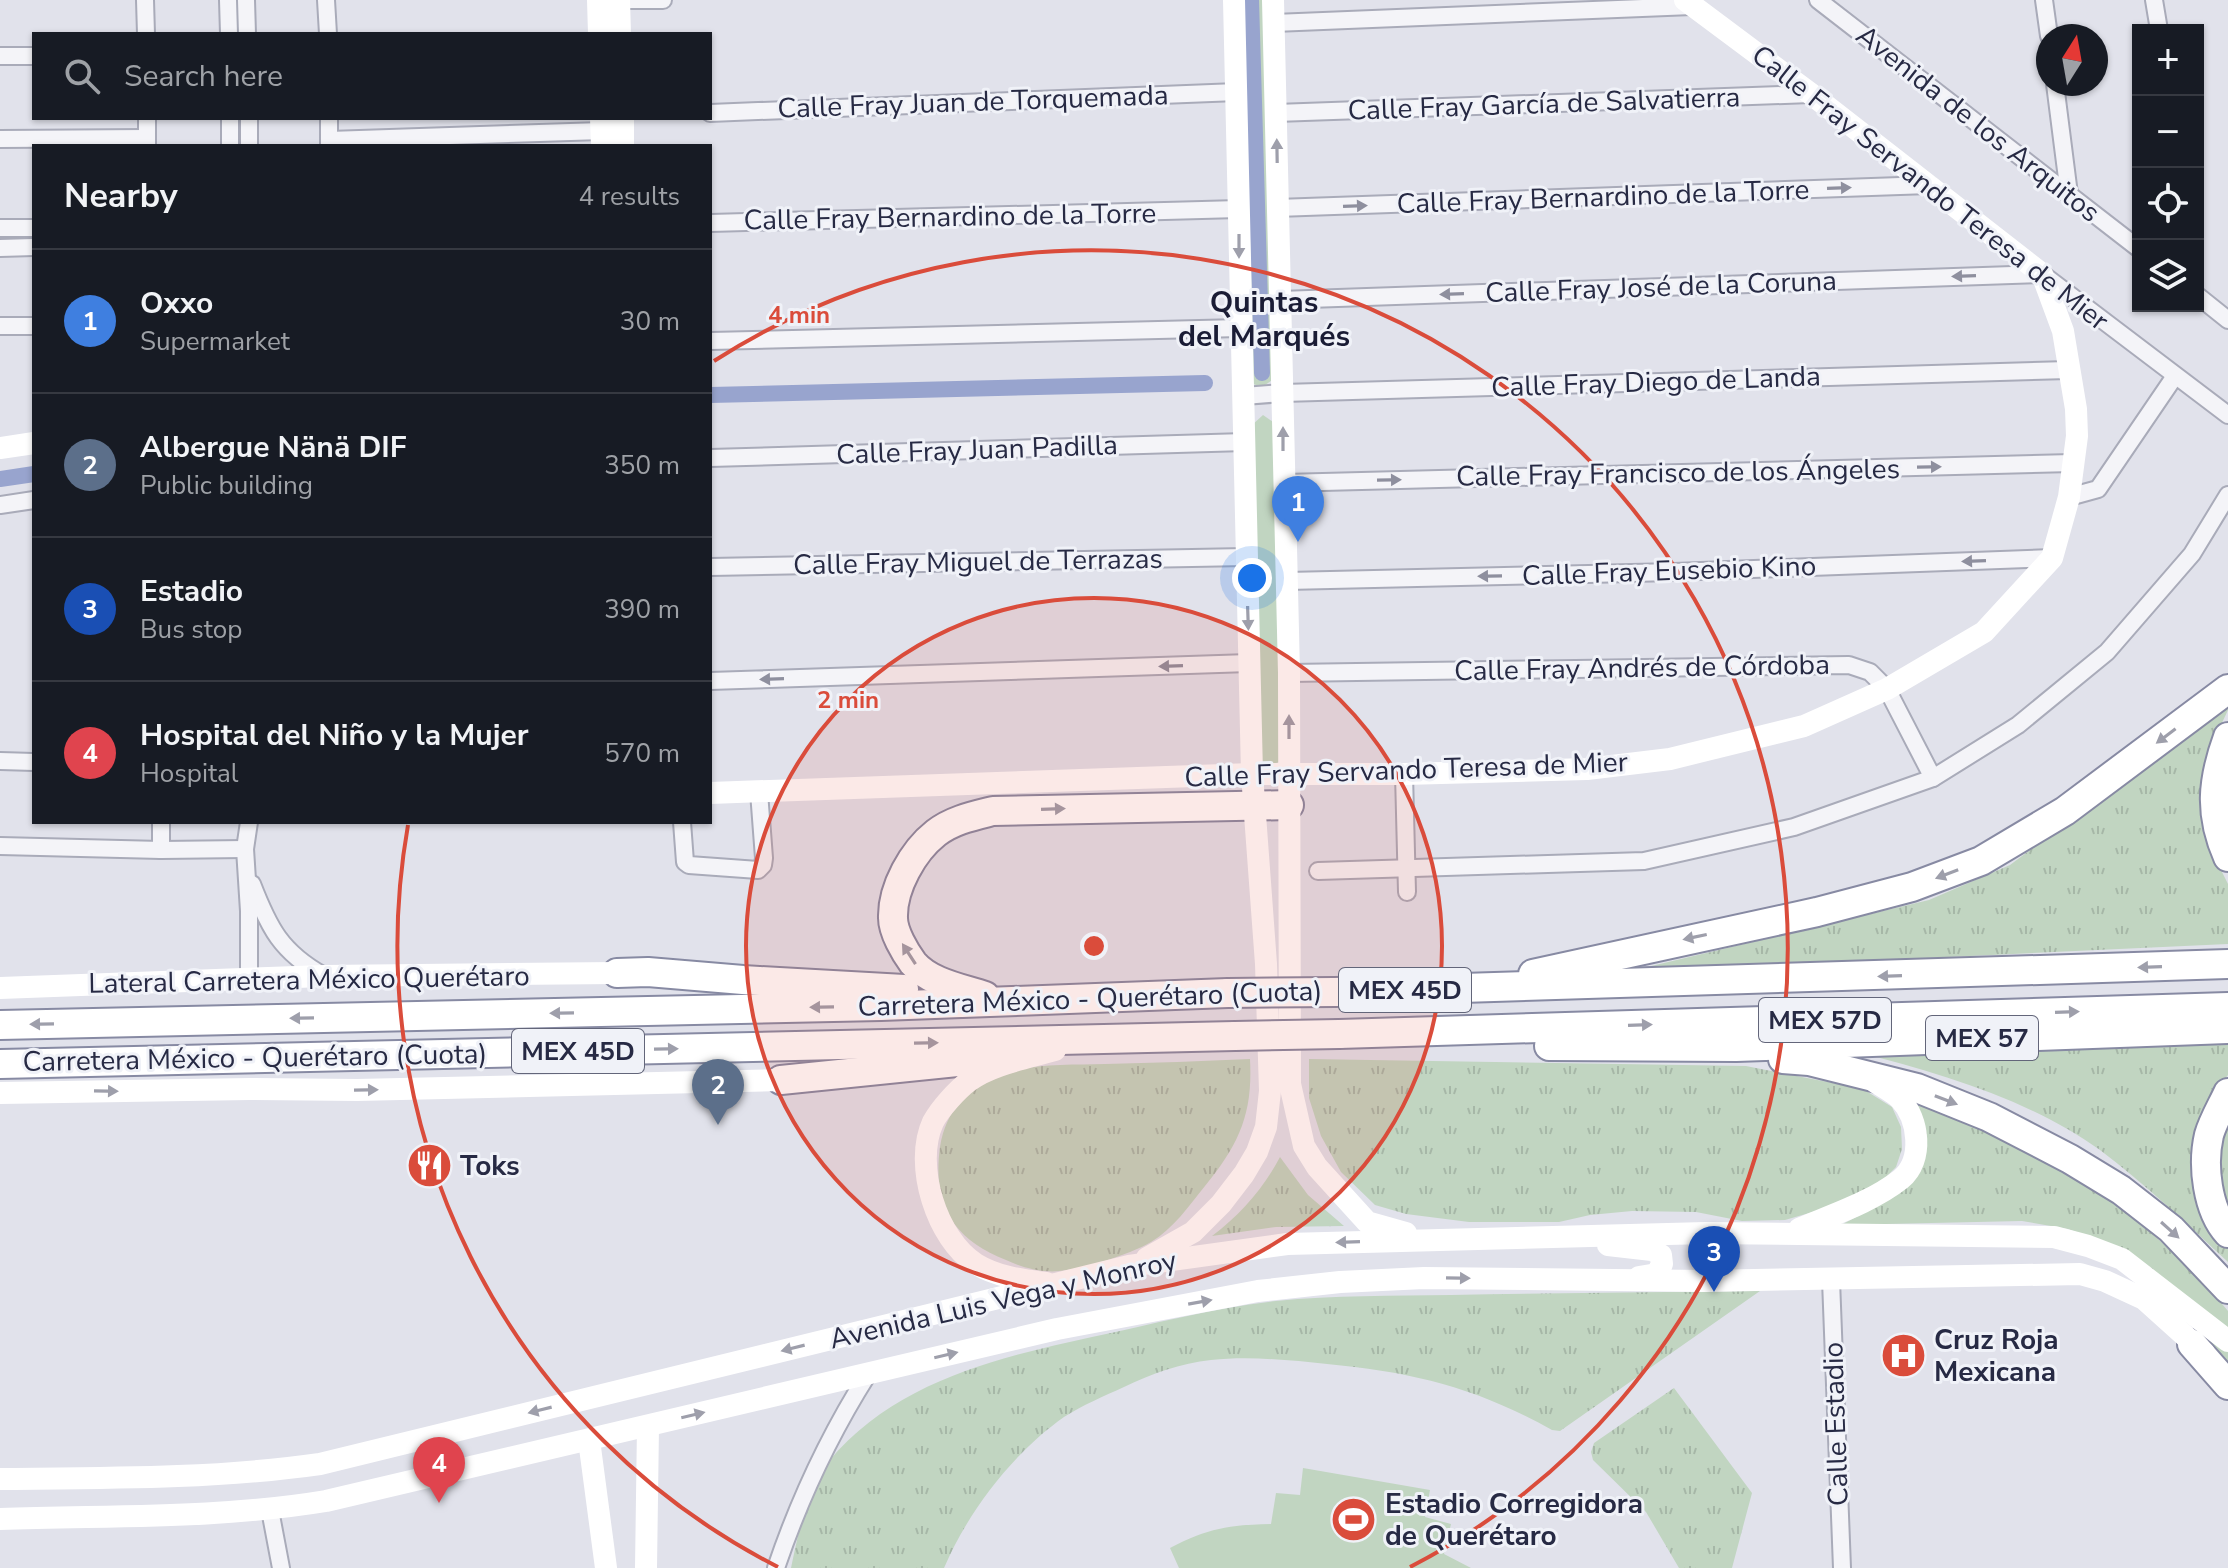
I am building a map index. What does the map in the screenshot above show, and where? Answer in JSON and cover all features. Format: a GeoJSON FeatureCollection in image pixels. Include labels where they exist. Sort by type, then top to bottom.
{"type":"FeatureCollection","features":[{"type":"Feature","properties":{"kind":"highway"},"geometry":{"type":"LineString","coordinates":[[1474,988],[1663,943],[1817,912],[1912,887],[1981,861],[2065,811],[2228,689]]}},
{"type":"Feature","properties":{"kind":"highway"},"geometry":{"type":"LineString","coordinates":[[2228,737],[2214,779],[2216,830],[2228,857]]}},
{"type":"Feature","properties":{"kind":"highway"},"geometry":{"type":"LineString","coordinates":[[992,1002],[935,980],[914,964],[893,920],[895,898],[906,872],[936,833],[962,818],[993,811],[1289,805]]}},
{"type":"Feature","properties":{"kind":"highway","name":"Carretera México - Querétaro (Cuota)"},"geometry":{"type":"LineString","coordinates":[[0,1025],[992,1002],[2228,964]]}},
{"type":"Feature","properties":{"kind":"highway"},"geometry":{"type":"LineString","coordinates":[[617,973],[648,972],[937,992],[992,1002]]}},
{"type":"Feature","properties":{"kind":"highway","name":"Carretera México - Querétaro (Cuota)"},"geometry":{"type":"LineString","coordinates":[[0,1064],[1422,1032],[2228,1007]]}},
{"type":"Feature","properties":{"kind":"highway","name":"Carretera México - Querétaro (Cuota)"},"geometry":{"type":"LineString","coordinates":[[1422,1032],[1494,1044],[1534,1046],[1736,1047],[2228,1029]]}},
{"type":"Feature","properties":{"kind":"highway"},"geometry":{"type":"LineString","coordinates":[[781,1080],[1155,1038]]}},
{"type":"Feature","properties":{"kind":"highway"},"geometry":{"type":"LineString","coordinates":[[1736,1047],[1769,1058],[1809,1061],[1917,1088],[1989,1117],[2070,1159],[2121,1190],[2171,1229],[2228,1289]]}},
{"type":"Feature","properties":{"kind":"highway"},"geometry":{"type":"LineString","coordinates":[[2228,1093],[2209,1134],[2207,1184],[2218,1222],[2228,1233]]}},
{"type":"Feature","properties":{"kind":"highway"},"geometry":{"type":"LineString","coordinates":[[2211,1358],[2228,1385]]}},
{"type":"Feature","properties":{"kind":"main road"},"geometry":{"type":"LineString","coordinates":[[600,32],[612,0]]}},
{"type":"Feature","properties":{"kind":"main road"},"geometry":{"type":"LineString","coordinates":[[612,0],[620,32]]}},
{"type":"Feature","properties":{"kind":"main road"},"geometry":{"type":"LineString","coordinates":[[1129,1266],[1193,1232],[1221,1204],[1257,1152],[1266,1127],[1270,1091],[1252,774],[1234,0]]}},
{"type":"Feature","properties":{"kind":"main road"},"geometry":{"type":"LineString","coordinates":[[1273,0],[1289,673],[1290,1084],[1304,1146],[1339,1193],[1367,1222],[1443,1239]]}},
{"type":"Feature","properties":{"kind":"main road","name":"Calle Fray Servando Teresa de Mier"},"geometry":{"type":"LineString","coordinates":[[712,793],[1252,774],[1587,769],[1670,759],[1804,726],[1887,689],[1984,632],[2052,558],[2069,497],[2077,436],[2076,409],[2063,331],[2042,274],[1811,94],[1688,3]]}},
{"type":"Feature","properties":{"kind":"main road"},"geometry":{"type":"LineString","coordinates":[[623,120],[623,144]]}},
{"type":"Feature","properties":{"kind":"main road"},"geometry":{"type":"LineString","coordinates":[[0,448],[32,443]]}},
{"type":"Feature","properties":{"kind":"main road","name":"Lateral Carretera México Querétaro"},"geometry":{"type":"LineString","coordinates":[[0,988],[324,976],[617,973]]}},
{"type":"Feature","properties":{"kind":"main road"},"geometry":{"type":"LineString","coordinates":[[1055,1050],[970,1080],[933,1122],[927,1152],[935,1210],[946,1234],[961,1253],[992,1273],[1059,1285]]}},
{"type":"Feature","properties":{"kind":"main road"},"geometry":{"type":"LineString","coordinates":[[1789,1232],[1841,1212],[1901,1179],[1909,1170],[1916,1155],[1912,1120],[1900,1098],[1866,1076]]}},
{"type":"Feature","properties":{"kind":"main road"},"geometry":{"type":"LineString","coordinates":[[0,1093],[357,1090],[781,1080]]}},
{"type":"Feature","properties":{"kind":"main road","name":"Avenida Luis Vega y Monroy"},"geometry":{"type":"LineString","coordinates":[[0,1479],[175,1478],[320,1464],[1129,1266],[1287,1244],[1546,1235],[1789,1232],[2054,1237],[2122,1259],[2228,1341]]}},
{"type":"Feature","properties":{"kind":"main road"},"geometry":{"type":"LineString","coordinates":[[1546,1235],[1652,1250],[1661,1255],[1661,1268],[1652,1276],[1614,1281]]}},
{"type":"Feature","properties":{"kind":"main road","name":"Avenida Luis Vega y Monroy"},"geometry":{"type":"LineString","coordinates":[[0,1519],[144,1518],[270,1510],[326,1501],[1057,1329],[1258,1291],[1340,1282],[1424,1278],[1831,1280],[2080,1274],[2105,1281],[2144,1299],[2211,1358]]}},
{"type":"Feature","properties":{"kind":"main road"},"geometry":{"type":"LineString","coordinates":[[646,1568],[648,1426]]}},
{"type":"Feature","properties":{"kind":"main road"},"geometry":{"type":"LineString","coordinates":[[589,1440],[606,1568]]}},
{"type":"Feature","properties":{"kind":"main road"},"geometry":{"type":"LineString","coordinates":[[320,1464],[313,1472],[311,1485],[314,1493],[326,1501]]}},
{"type":"Feature","properties":{"kind":"street"},"geometry":{"type":"LineString","coordinates":[[145,0],[146,32]]}},
{"type":"Feature","properties":{"kind":"street"},"geometry":{"type":"LineString","coordinates":[[228,0],[229,32]]}},
{"type":"Feature","properties":{"kind":"street"},"geometry":{"type":"LineString","coordinates":[[246,0],[247,32]]}},
{"type":"Feature","properties":{"kind":"street"},"geometry":{"type":"LineString","coordinates":[[326,0],[328,32]]}},
{"type":"Feature","properties":{"kind":"street"},"geometry":{"type":"LineString","coordinates":[[612,0],[663,0]]}},
{"type":"Feature","properties":{"kind":"street","name":"Avenida de los Arquitos"},"geometry":{"type":"LineString","coordinates":[[1818,0],[2132,243]]}},
{"type":"Feature","properties":{"kind":"street"},"geometry":{"type":"LineString","coordinates":[[2044,0],[2047,24]]}},
{"type":"Feature","properties":{"kind":"street"},"geometry":{"type":"LineString","coordinates":[[2154,0],[2158,24]]}},
{"type":"Feature","properties":{"kind":"street"},"geometry":{"type":"LineString","coordinates":[[1274,23],[1688,3]]}},
{"type":"Feature","properties":{"kind":"street"},"geometry":{"type":"LineString","coordinates":[[0,56],[32,56]]}},
{"type":"Feature","properties":{"kind":"street","name":"Calle Fray Juan de Torquemada"},"geometry":{"type":"LineString","coordinates":[[712,113],[1237,92]]}},
{"type":"Feature","properties":{"kind":"street","name":"Calle Fray García de Salvatierra"},"geometry":{"type":"LineString","coordinates":[[1276,113],[1811,94]]}},
{"type":"Feature","properties":{"kind":"street"},"geometry":{"type":"LineString","coordinates":[[2057,96],[2069,194]]}},
{"type":"Feature","properties":{"kind":"street"},"geometry":{"type":"LineString","coordinates":[[0,139],[147,142],[147,120]]}},
{"type":"Feature","properties":{"kind":"street"},"geometry":{"type":"LineString","coordinates":[[230,120],[230,144]]}},
{"type":"Feature","properties":{"kind":"street"},"geometry":{"type":"LineString","coordinates":[[249,120],[249,144]]}},
{"type":"Feature","properties":{"kind":"street"},"geometry":{"type":"LineString","coordinates":[[329,120],[329,143],[602,132]]}},
{"type":"Feature","properties":{"kind":"street","name":"Calle Fray Bernardino de la Torre"},"geometry":{"type":"LineString","coordinates":[[1277,208],[1929,185]]}},
{"type":"Feature","properties":{"kind":"street","name":"Calle Fray Bernardino de la Torre"},"geometry":{"type":"LineString","coordinates":[[712,223],[1239,209]]}},
{"type":"Feature","properties":{"kind":"street"},"geometry":{"type":"LineString","coordinates":[[0,228],[32,228]]}},
{"type":"Feature","properties":{"kind":"street"},"geometry":{"type":"LineString","coordinates":[[0,248],[32,247]]}},
{"type":"Feature","properties":{"kind":"street","name":"Calle Fray José de la Coruna"},"geometry":{"type":"LineString","coordinates":[[1280,300],[2042,274]]}},
{"type":"Feature","properties":{"kind":"street","name":"Calle Fray Servando Teresa de Mier"},"geometry":{"type":"LineString","coordinates":[[2042,274],[2228,415]]}},
{"type":"Feature","properties":{"kind":"street"},"geometry":{"type":"LineString","coordinates":[[2204,301],[2228,320]]}},
{"type":"Feature","properties":{"kind":"street"},"geometry":{"type":"LineString","coordinates":[[0,326],[32,326]]}},
{"type":"Feature","properties":{"kind":"street"},"geometry":{"type":"LineString","coordinates":[[712,341],[1240,328]]}},
{"type":"Feature","properties":{"kind":"street","name":"Calle Fray Diego de Landa"},"geometry":{"type":"LineString","coordinates":[[1244,396],[2068,370]]}},
{"type":"Feature","properties":{"kind":"street"},"geometry":{"type":"LineString","coordinates":[[2069,497],[2098,489],[2175,376]]}},
{"type":"Feature","properties":{"kind":"street","name":"Calle Fray Juan Padilla"},"geometry":{"type":"LineString","coordinates":[[712,458],[1245,442]]}},
{"type":"Feature","properties":{"kind":"street","name":"Calle Fray Francisco de los Ángeles"},"geometry":{"type":"LineString","coordinates":[[1284,483],[2072,463]]}},
{"type":"Feature","properties":{"kind":"street"},"geometry":{"type":"LineString","coordinates":[[1318,871],[1644,861],[1794,827],[1933,778],[2018,725],[2107,652],[2192,554],[2228,495]]}},
{"type":"Feature","properties":{"kind":"street"},"geometry":{"type":"LineString","coordinates":[[0,505],[32,500]]}},
{"type":"Feature","properties":{"kind":"street","name":"Calle Fray Miguel de Terrazas"},"geometry":{"type":"LineString","coordinates":[[712,567],[1246,557]]}},
{"type":"Feature","properties":{"kind":"street","name":"Calle Fray Eusebio Kino"},"geometry":{"type":"LineString","coordinates":[[1287,581],[1674,572],[2052,558]]}},
{"type":"Feature","properties":{"kind":"street"},"geometry":{"type":"LineString","coordinates":[[712,681],[1249,663]]}},
{"type":"Feature","properties":{"kind":"street","name":"Calle Fray Andrés de Córdoba"},"geometry":{"type":"LineString","coordinates":[[1289,673],[1849,665],[1870,672],[1887,689],[1933,778]]}},
{"type":"Feature","properties":{"kind":"street"},"geometry":{"type":"LineString","coordinates":[[0,761],[32,762]]}},
{"type":"Feature","properties":{"kind":"street"},"geometry":{"type":"LineString","coordinates":[[1404,774],[1407,892]]}},
{"type":"Feature","properties":{"kind":"street"},"geometry":{"type":"LineString","coordinates":[[682,824],[685,862],[758,870],[764,858],[759,792]]}},
{"type":"Feature","properties":{"kind":"street"},"geometry":{"type":"LineString","coordinates":[[161,824],[161,850]]}},
{"type":"Feature","properties":{"kind":"street"},"geometry":{"type":"LineString","coordinates":[[247,824],[249,980]]}},
{"type":"Feature","properties":{"kind":"street"},"geometry":{"type":"LineString","coordinates":[[0,846],[245,849]]}},
{"type":"Feature","properties":{"kind":"street"},"geometry":{"type":"LineString","coordinates":[[247,871],[267,921],[282,945],[302,964],[324,976]]}},
{"type":"Feature","properties":{"kind":"street","name":"Calle Estadio"},"geometry":{"type":"LineString","coordinates":[[1831,1280],[1842,1568]]}},
{"type":"Feature","properties":{"kind":"street"},"geometry":{"type":"LineString","coordinates":[[776,1568],[791,1525],[827,1446],[868,1374]]}},
{"type":"Feature","properties":{"kind":"street"},"geometry":{"type":"LineString","coordinates":[[270,1510],[281,1568]]}},
{"type":"Feature","properties":{"kind":"green space"},"geometry":{"type":"Polygon","coordinates":[[[1240,0],[1265,0],[1274,379],[1262,387],[1250,383],[1240,0]]]}},
{"type":"Feature","properties":{"kind":"green space"},"geometry":{"type":"Polygon","coordinates":[[[1263,415],[1276,424],[1279,762],[1271,765],[1262,763],[1251,426],[1263,415]]]}},
{"type":"Feature","properties":{"kind":"green space"},"geometry":{"type":"Polygon","coordinates":[[[2228,701],[2228,710],[2206,757],[2202,805],[2208,844],[2228,884],[2228,944],[1626,972],[1929,900],[2010,865],[2228,701]]]}},
{"type":"Feature","properties":{"kind":"green space"},"geometry":{"type":"Polygon","coordinates":[[[2228,1037],[2228,1075],[2217,1089],[2218,1237],[2228,1247],[2228,1262],[2133,1176],[2073,1132],[1984,1090],[1858,1052],[2228,1037]]]}},
{"type":"Feature","properties":{"kind":"green space"},"geometry":{"type":"Polygon","coordinates":[[[1250,1059],[1246,1112],[1227,1156],[1187,1209],[1166,1231],[1131,1252],[1069,1270],[1032,1269],[972,1242],[950,1217],[943,1203],[938,1168],[947,1122],[969,1093],[990,1080],[1015,1070],[1040,1066],[1250,1059]]]}},
{"type":"Feature","properties":{"kind":"green space"},"geometry":{"type":"Polygon","coordinates":[[[1309,1059],[1746,1066],[1863,1089],[1892,1107],[1901,1127],[1902,1149],[1896,1167],[1882,1181],[1830,1207],[1785,1220],[1742,1221],[1696,1212],[1632,1211],[1559,1222],[1469,1222],[1406,1214],[1375,1205],[1341,1172],[1321,1136],[1309,1098],[1309,1059]]]}},
{"type":"Feature","properties":{"kind":"green space"},"geometry":{"type":"Polygon","coordinates":[[[1911,1097],[1972,1122],[2056,1163],[2129,1213],[2196,1273],[2228,1311],[2228,1372],[2158,1274],[2106,1243],[2068,1229],[2022,1221],[1841,1225],[1892,1198],[1909,1182],[1911,1097]]]}},
{"type":"Feature","properties":{"kind":"green space"},"geometry":{"type":"Polygon","coordinates":[[[2228,1117],[2228,1206],[2219,1166],[2228,1117]]]}},
{"type":"Feature","properties":{"kind":"green space"},"geometry":{"type":"Polygon","coordinates":[[[1280,1157],[1308,1195],[1344,1226],[1276,1227],[1212,1236],[1250,1200],[1280,1157]]]}},
{"type":"Feature","properties":{"kind":"green space"},"geometry":{"type":"Polygon","coordinates":[[[1760,1291],[1560,1431],[1471,1393],[1388,1372],[1254,1358],[1200,1361],[1177,1366],[1094,1401],[1045,1431],[994,1484],[966,1525],[944,1568],[791,1568],[804,1512],[815,1484],[829,1461],[855,1434],[884,1411],[949,1377],[1020,1354],[1207,1312],[1298,1299],[1760,1291]]]}},
{"type":"Feature","properties":{"kind":"green space"},"geometry":{"type":"Polygon","coordinates":[[[1674,1388],[1752,1493],[1732,1568],[1679,1568],[1646,1512],[1593,1460],[1591,1452],[1594,1443],[1674,1388]]]}},
{"type":"Feature","properties":{"kind":"green space","name":"Estadio Corregidora de Querétaro"},"geometry":{"type":"Polygon","coordinates":[[[1303,1468],[1430,1490],[1425,1517],[1451,1524],[1444,1554],[1471,1568],[1179,1568],[1170,1548],[1184,1541],[1219,1529],[1271,1524],[1276,1493],[1300,1495],[1303,1468]]]}},
{"type":"Feature","properties":{"kind":"waterway"},"geometry":{"type":"LineString","coordinates":[[1251,0],[1262,373]]}},
{"type":"Feature","properties":{"kind":"waterway"},"geometry":{"type":"LineString","coordinates":[[712,395],[1205,383]]}},
{"type":"Feature","properties":{"kind":"waterway"},"geometry":{"type":"LineString","coordinates":[[0,479],[32,474]]}},
{"type":"Feature","properties":{"kind":"place","name":"Oxxo"},"geometry":{"type":"Point","coordinates":[1298,542]}},
{"type":"Feature","properties":{"kind":"place","name":"Albergue Nänä DIF"},"geometry":{"type":"Point","coordinates":[718,1125]}},
{"type":"Feature","properties":{"kind":"place","name":"Toks"},"geometry":{"type":"Point","coordinates":[429,1166]}},
{"type":"Feature","properties":{"kind":"place","name":"Estadio"},"geometry":{"type":"Point","coordinates":[1714,1292]}},
{"type":"Feature","properties":{"kind":"place","name":"Cruz Roja Mexicana"},"geometry":{"type":"Point","coordinates":[1903,1356]}},
{"type":"Feature","properties":{"kind":"place","name":"Hospital del Niño y la Mujer"},"geometry":{"type":"Point","coordinates":[439,1503]}},
{"type":"Feature","properties":{"kind":"place","name":"Estadio Corregidora de Querétaro"},"geometry":{"type":"Point","coordinates":[1354,1520]}},
{"type":"Feature","properties":{"kind":"district","name":"Quintas del Marqués"},"geometry":{"type":"Point","coordinates":[1264,319]}}]}
